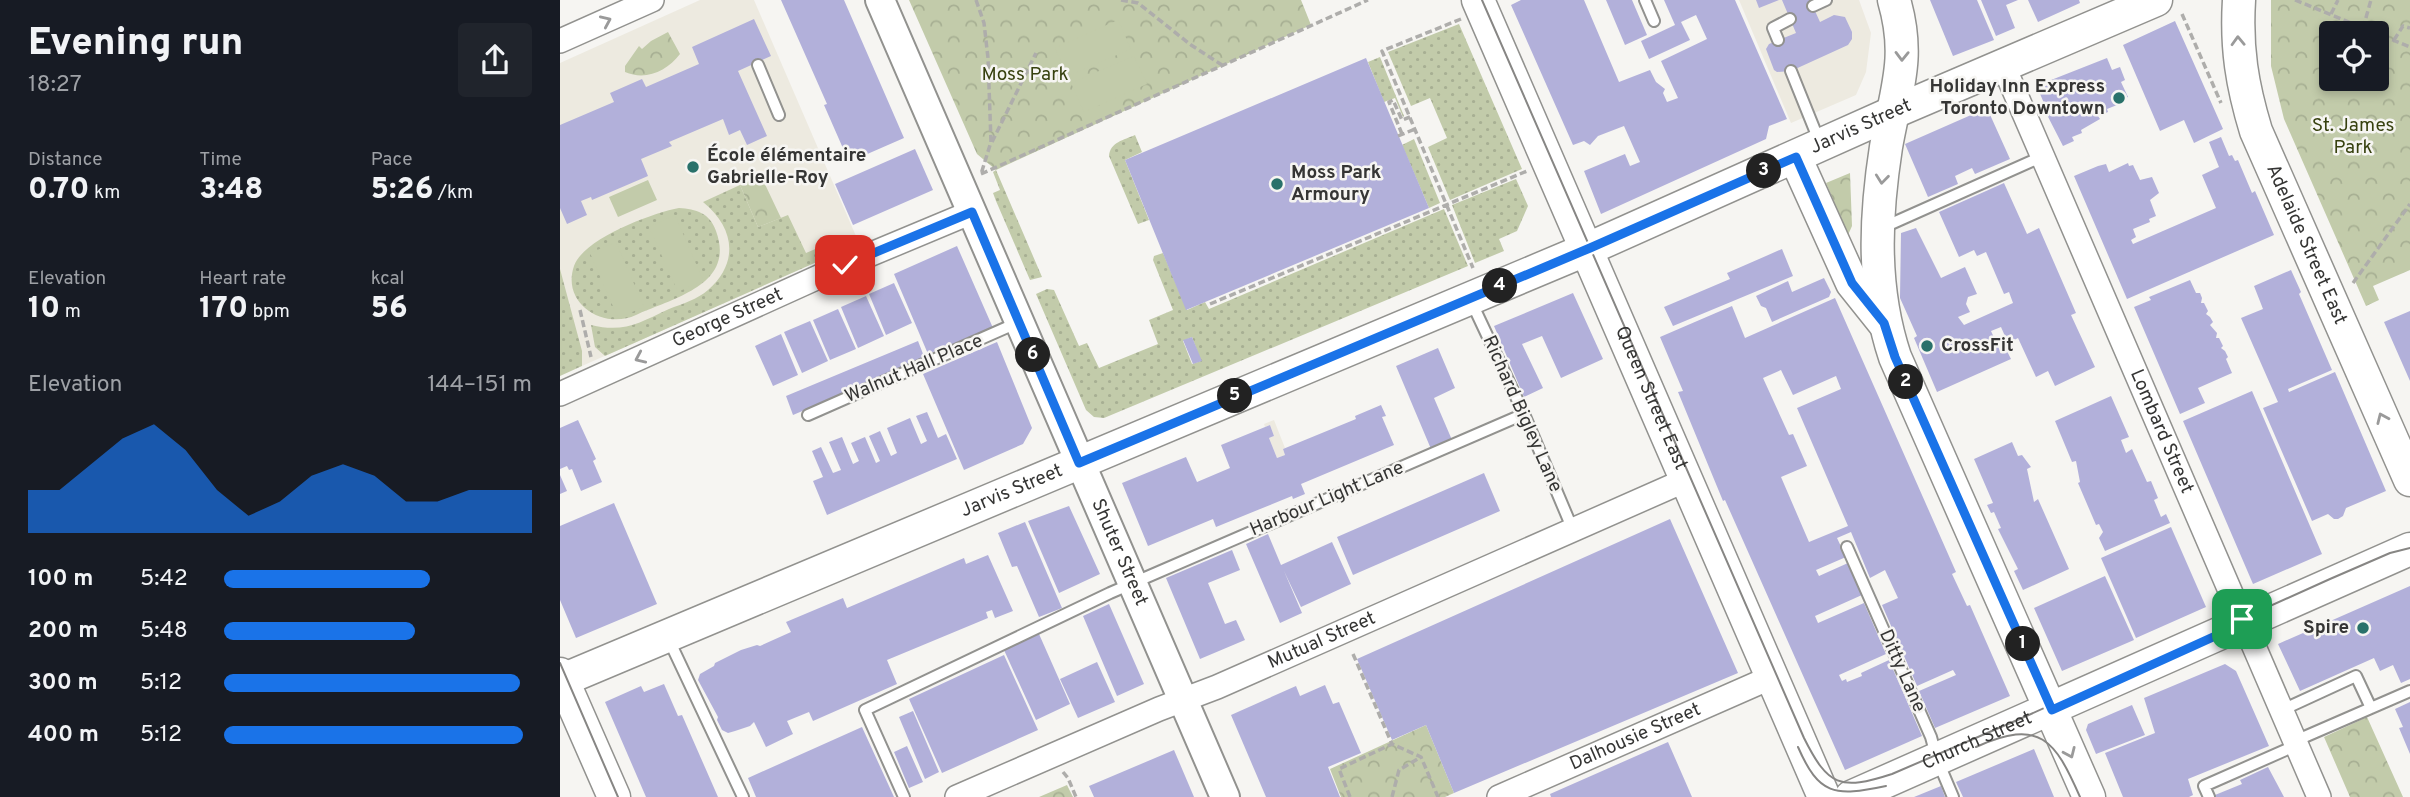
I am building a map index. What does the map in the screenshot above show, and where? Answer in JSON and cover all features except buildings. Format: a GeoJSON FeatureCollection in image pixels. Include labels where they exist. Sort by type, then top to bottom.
{"type":"FeatureCollection","features":[{"type":"Feature","properties":{"kind":"main road"},"geometry":{"type":"LineString","coordinates":[[1894,0],[1900,20],[1903,56],[1882,180],[1878,230],[1877,268],[1884,323],[1895,357],[2089,797]]}},
{"type":"Feature","properties":{"kind":"main road","name":"Adelaide Street East"},"geometry":{"type":"LineString","coordinates":[[2239,0],[2238,55],[2242,83],[2256,131],[2410,480]]}},
{"type":"Feature","properties":{"kind":"main road","name":"Jarvis Street"},"geometry":{"type":"LineString","coordinates":[[561,679],[1079,463],[1471,283],[1586,250],[1894,112],[2004,67],[2169,7]]}},
{"type":"Feature","properties":{"kind":"main road","name":"Queen Street East"},"geometry":{"type":"LineString","coordinates":[[1469,9],[1586,250],[1824,797]]}},
{"type":"Feature","properties":{"kind":"main road"},"geometry":{"type":"LineString","coordinates":[[1808,151],[1852,283],[1884,323]]}},
{"type":"Feature","properties":{"kind":"main road","name":"Church Street"},"geometry":{"type":"LineString","coordinates":[[1851,797],[2410,550]]}},
{"type":"Feature","properties":{"kind":"main road"},"geometry":{"type":"LineString","coordinates":[[561,679],[614,797]]}},
{"type":"Feature","properties":{"kind":"street"},"geometry":{"type":"LineString","coordinates":[[560,41],[652,0]]}},
{"type":"Feature","properties":{"kind":"street","name":"Shuter Street"},"geometry":{"type":"LineString","coordinates":[[880,0],[1225,797]]}},
{"type":"Feature","properties":{"kind":"street","name":"Lombard Street"},"geometry":{"type":"LineString","coordinates":[[2004,67],[2319,797]]}},
{"type":"Feature","properties":{"kind":"street","name":"George Street"},"geometry":{"type":"LineString","coordinates":[[560,394],[845,265],[972,212]]}},
{"type":"Feature","properties":{"kind":"street","name":"Mutual Street"},"geometry":{"type":"LineString","coordinates":[[957,797],[1217,687],[1686,480]]}},
{"type":"Feature","properties":{"kind":"street","name":"Dalhousie Street"},"geometry":{"type":"LineString","coordinates":[[1499,797],[1772,677]]}},
{"type":"Feature","properties":{"kind":"lane"},"geometry":{"type":"LineString","coordinates":[[1645,0],[1654,21]]}},
{"type":"Feature","properties":{"kind":"lane"},"geometry":{"type":"LineString","coordinates":[[1813,6],[1826,0]]}},
{"type":"Feature","properties":{"kind":"lane"},"geometry":{"type":"LineString","coordinates":[[1778,40],[1773,28],[1790,19]]}},
{"type":"Feature","properties":{"kind":"lane"},"geometry":{"type":"LineString","coordinates":[[758,65],[779,115]]}},
{"type":"Feature","properties":{"kind":"lane"},"geometry":{"type":"LineString","coordinates":[[1791,71],[1808,151]]}},
{"type":"Feature","properties":{"kind":"lane"},"geometry":{"type":"LineString","coordinates":[[1878,230],[2041,157]]}},
{"type":"Feature","properties":{"kind":"lane","name":"Richard Bigley Lane"},"geometry":{"type":"LineString","coordinates":[[1471,283],[1573,530]]}},
{"type":"Feature","properties":{"kind":"lane","name":"Walnut Hall Place"},"geometry":{"type":"LineString","coordinates":[[808,415],[1019,323]]}},
{"type":"Feature","properties":{"kind":"lane","name":"Harbour Light Lane"},"geometry":{"type":"LineString","coordinates":[[904,797],[865,710],[1131,584],[1524,414]]}},
{"type":"Feature","properties":{"kind":"lane","name":"Ditty Lane"},"geometry":{"type":"LineString","coordinates":[[1847,547],[1931,737],[1953,797]]}},
{"type":"Feature","properties":{"kind":"lane"},"geometry":{"type":"LineString","coordinates":[[667,636],[743,797]]}},
{"type":"Feature","properties":{"kind":"lane"},"geometry":{"type":"LineString","coordinates":[[2282,710],[2356,676],[2371,708]]}},
{"type":"Feature","properties":{"kind":"lane"},"geometry":{"type":"LineString","coordinates":[[2209,797],[2204,786],[2410,691]]}},
{"type":"Feature","properties":{"kind":"path"},"geometry":{"type":"LineString","coordinates":[[976,0],[984,23],[988,58],[991,142]]}},
{"type":"Feature","properties":{"kind":"path"},"geometry":{"type":"LineString","coordinates":[[1121,0],[1138,3],[1191,45],[1222,65]]}},
{"type":"Feature","properties":{"kind":"path"},"geometry":{"type":"LineString","coordinates":[[1036,53],[991,142],[981,174],[1368,0]]}},
{"type":"Feature","properties":{"kind":"path"},"geometry":{"type":"LineString","coordinates":[[2295,0],[2347,21]]}},
{"type":"Feature","properties":{"kind":"path"},"geometry":{"type":"LineString","coordinates":[[2331,14],[2338,0]]}},
{"type":"Feature","properties":{"kind":"path"},"geometry":{"type":"LineString","coordinates":[[2365,21],[2371,0]]}},
{"type":"Feature","properties":{"kind":"path"},"geometry":{"type":"LineString","coordinates":[[2169,7],[2221,105]]}},
{"type":"Feature","properties":{"kind":"path"},"geometry":{"type":"LineString","coordinates":[[1469,9],[1382,51],[1447,205],[1471,283]]}},
{"type":"Feature","properties":{"kind":"path"},"geometry":{"type":"LineString","coordinates":[[2394,40],[2403,26],[2410,28]]}},
{"type":"Feature","properties":{"kind":"path"},"geometry":{"type":"LineString","coordinates":[[2389,38],[2410,47]]}},
{"type":"Feature","properties":{"kind":"path"},"geometry":{"type":"LineString","coordinates":[[1410,117],[1402,120],[1393,100],[1388,102],[1400,135],[1415,129]]}},
{"type":"Feature","properties":{"kind":"path"},"geometry":{"type":"LineString","coordinates":[[1210,304],[1527,171]]}},
{"type":"Feature","properties":{"kind":"path"},"geometry":{"type":"LineString","coordinates":[[2353,283],[2410,204]]}},
{"type":"Feature","properties":{"kind":"path"},"geometry":{"type":"LineString","coordinates":[[580,310],[594,365]]}},
{"type":"Feature","properties":{"kind":"path"},"geometry":{"type":"LineString","coordinates":[[1353,654],[1392,744],[1421,757],[1438,797]]}},
{"type":"Feature","properties":{"kind":"path"},"geometry":{"type":"LineString","coordinates":[[1350,797],[1339,769],[1392,744]]}},
{"type":"Feature","properties":{"kind":"path"},"geometry":{"type":"LineString","coordinates":[[1392,797],[1399,770],[1421,757]]}},
{"type":"Feature","properties":{"kind":"path"},"geometry":{"type":"LineString","coordinates":[[1063,772],[1076,797]]}},
{"type":"Feature","properties":{"kind":"shaded area","name":"École élémentaire Gabrielle-Roy"},"geometry":{"type":"Polygon","coordinates":[[[700,0],[754,0],[859,243],[582,366],[581,364],[560,373],[560,63],[700,0]]]}},
{"type":"Feature","properties":{"kind":"shaded area"},"geometry":{"type":"Polygon","coordinates":[[[1739,0],[1859,0],[1871,33],[1866,72],[1856,95],[1791,123],[1739,0]]]}},
{"type":"Feature","properties":{"kind":"shaded area"},"geometry":{"type":"Polygon","coordinates":[[[1274,420],[1285,448],[1285,455],[1277,458],[1269,438],[1274,436],[1270,425],[1265,427],[1264,424],[1274,420]]]}},
{"type":"Feature","properties":{"kind":"green space","name":"Moss Park"},"geometry":{"type":"Polygon","coordinates":[[[909,0],[1301,0],[1311,25],[996,170],[977,154],[909,0]]]}},
{"type":"Feature","properties":{"kind":"green space","name":"St. James Park"},"geometry":{"type":"Polygon","coordinates":[[[2271,0],[2410,0],[2410,270],[2373,286],[2379,300],[2366,306],[2284,119],[2271,66],[2271,0]]]}},
{"type":"Feature","properties":{"kind":"green space","name":"Moss Park"},"geometry":{"type":"Polygon","coordinates":[[[1118,20],[1131,49],[1068,76],[1055,48],[1118,20]]]}},
{"type":"Feature","properties":{"kind":"green space"},"geometry":{"type":"Polygon","coordinates":[[[1459,24],[1522,169],[1450,200],[1428,147],[1447,138],[1430,98],[1411,106],[1388,52],[1459,24]]]}},
{"type":"Feature","properties":{"kind":"green space"},"geometry":{"type":"Polygon","coordinates":[[[668,32],[680,54],[675,60],[662,70],[648,75],[625,72],[625,66],[639,46],[642,49],[668,32]]]}},
{"type":"Feature","properties":{"kind":"green space","name":"Moss Park"},"geometry":{"type":"Polygon","coordinates":[[[1134,56],[1147,84],[1084,112],[1071,83],[1134,56]]]}},
{"type":"Feature","properties":{"kind":"green space"},"geometry":{"type":"Polygon","coordinates":[[[1380,57],[1403,117],[1395,98],[1384,102],[1368,62],[1380,57]]]}},
{"type":"Feature","properties":{"kind":"green space"},"geometry":{"type":"Polygon","coordinates":[[[1135,135],[1142,152],[1125,160],[1149,220],[1138,224],[1109,156],[1115,145],[1135,135]]]}},
{"type":"Feature","properties":{"kind":"green space"},"geometry":{"type":"Polygon","coordinates":[[[1414,139],[1440,203],[1429,208],[1402,145],[1414,139]]]}},
{"type":"Feature","properties":{"kind":"green space"},"geometry":{"type":"Polygon","coordinates":[[[996,170],[1042,277],[1030,280],[996,201],[993,193],[1000,190],[993,172],[996,170]]]}},
{"type":"Feature","properties":{"kind":"green space"},"geometry":{"type":"Polygon","coordinates":[[[1850,173],[1852,226],[1848,235],[1826,183],[1850,173]]]}},
{"type":"Feature","properties":{"kind":"green space"},"geometry":{"type":"Polygon","coordinates":[[[761,176],[781,218],[758,227],[740,185],[761,176]]]}},
{"type":"Feature","properties":{"kind":"green space"},"geometry":{"type":"Polygon","coordinates":[[[1516,179],[1528,206],[1517,231],[1499,239],[1504,251],[1475,263],[1452,205],[1516,179]]]}},
{"type":"Feature","properties":{"kind":"green space"},"geometry":{"type":"Polygon","coordinates":[[[648,180],[657,200],[618,217],[609,197],[648,180]]]}},
{"type":"Feature","properties":{"kind":"green space"},"geometry":{"type":"Polygon","coordinates":[[[740,185],[758,227],[788,215],[806,253],[827,244],[828,257],[605,356],[595,347],[591,325],[613,328],[640,322],[700,296],[718,279],[729,256],[727,233],[703,202],[740,185]]]}},
{"type":"Feature","properties":{"kind":"green space"},"geometry":{"type":"Polygon","coordinates":[[[679,208],[702,213],[716,231],[720,249],[717,265],[709,277],[683,295],[624,319],[599,316],[579,302],[572,280],[574,266],[590,246],[652,215],[679,208]]]}},
{"type":"Feature","properties":{"kind":"green space"},"geometry":{"type":"Polygon","coordinates":[[[1444,209],[1468,266],[1104,418],[1094,417],[1086,410],[1036,294],[1047,289],[1054,290],[1079,346],[1087,343],[1099,368],[1158,344],[1149,320],[1173,310],[1153,260],[1154,256],[1163,253],[1187,310],[1205,302],[1209,309],[1444,209]],[[1192,337],[1183,341],[1192,364],[1201,361],[1192,337]]]}},
{"type":"Feature","properties":{"kind":"green space"},"geometry":{"type":"Polygon","coordinates":[[[675,215],[703,280],[678,292],[649,227],[675,215]]]}},
{"type":"Feature","properties":{"kind":"green space"},"geometry":{"type":"Polygon","coordinates":[[[616,242],[644,307],[618,318],[590,253],[616,242]]]}},
{"type":"Feature","properties":{"kind":"green space"},"geometry":{"type":"Polygon","coordinates":[[[560,269],[582,351],[582,366],[560,376],[560,269]]]}},
{"type":"Feature","properties":{"kind":"green space"},"geometry":{"type":"Polygon","coordinates":[[[2367,717],[2403,797],[2350,797],[2324,737],[2367,717]]]}},
{"type":"Feature","properties":{"kind":"green space"},"geometry":{"type":"Polygon","coordinates":[[[1426,725],[1454,793],[1445,797],[1341,797],[1330,769],[1426,725]]]}},
{"type":"Feature","properties":{"kind":"green space"},"geometry":{"type":"Polygon","coordinates":[[[1067,785],[1073,797],[1039,797],[1067,785]]]}},
{"type":"Feature","properties":{"kind":"tram line"},"geometry":{"type":"LineString","coordinates":[[1482,0],[1804,738],[1829,775],[1848,783],[1892,774],[2330,579],[2390,553],[2410,548]]}},
{"type":"Feature","properties":{"kind":"tram line"},"geometry":{"type":"LineString","coordinates":[[560,663],[618,797]]}},
{"type":"Feature","properties":{"kind":"tram line"},"geometry":{"type":"LineString","coordinates":[[1976,747],[1998,738],[2016,735],[2030,735],[2043,740],[2062,761],[2080,797]]}},
{"type":"Feature","properties":{"kind":"tram line"},"geometry":{"type":"LineString","coordinates":[[1798,747],[1813,775],[1830,789],[1853,791],[1886,786]]}},
{"type":"Feature","properties":{"kind":"place","name":"Holiday Inn Express Toronto Downtown"},"geometry":{"type":"Point","coordinates":[2119,98]}},
{"type":"Feature","properties":{"kind":"place","name":"École élémentaire Gabrielle-Roy"},"geometry":{"type":"Point","coordinates":[693,167]}},
{"type":"Feature","properties":{"kind":"place","name":"Moss Park Armoury"},"geometry":{"type":"Point","coordinates":[1277,184]}},
{"type":"Feature","properties":{"kind":"place","name":"CrossFit"},"geometry":{"type":"Point","coordinates":[1927,346]}},
{"type":"Feature","properties":{"kind":"place","name":"Spire"},"geometry":{"type":"Point","coordinates":[2363,628]}},
{"type":"Feature","properties":{"kind":"route"},"geometry":{"type":"LineString","coordinates":[[845,265],[972,212],[1079,463],[1590,248],[1796,157],[1852,283],[1884,323],[1895,357],[2052,710],[2244,623],[2242,619]]}}]}
